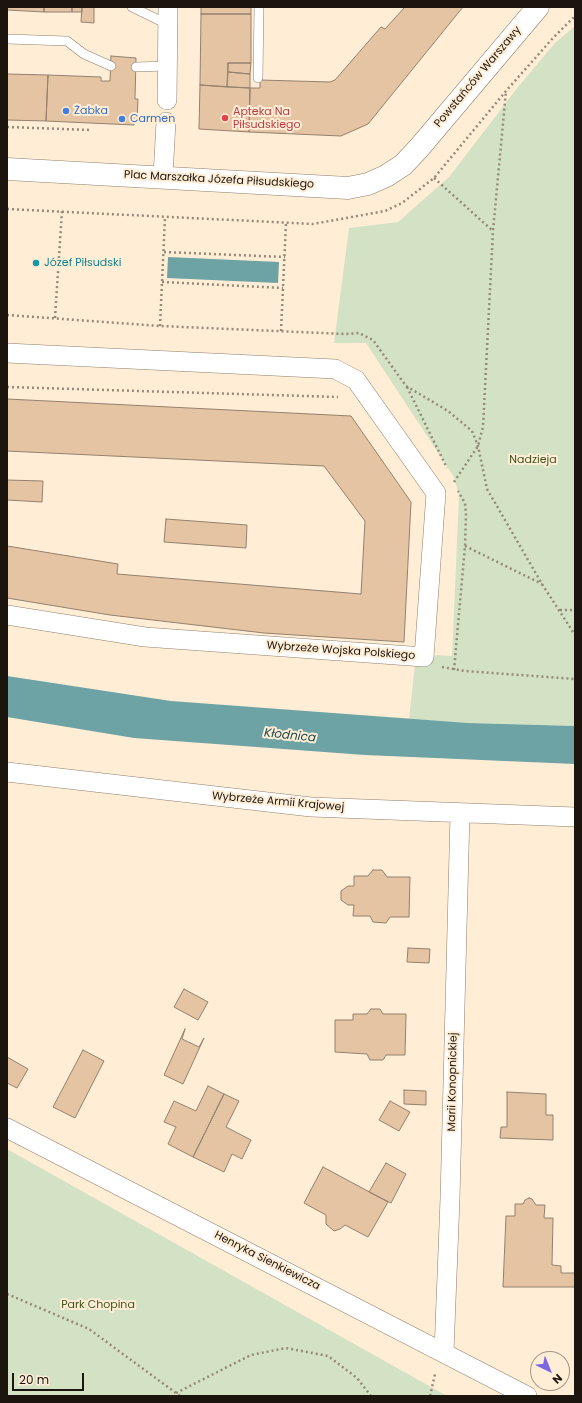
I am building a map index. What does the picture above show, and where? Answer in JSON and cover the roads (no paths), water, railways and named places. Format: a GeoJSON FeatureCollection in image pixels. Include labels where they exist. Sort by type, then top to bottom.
{"type":"FeatureCollection","features":[{"type":"Feature","properties":{"kind":"street","name":"Powstańców Warszawy"},"geometry":{"type":"LineString","coordinates":[[419,148],[538,7]]}},
{"type":"Feature","properties":{"kind":"street"},"geometry":{"type":"LineString","coordinates":[[167,100],[166,66],[168,15]]}},
{"type":"Feature","properties":{"kind":"street"},"geometry":{"type":"LineString","coordinates":[[163,176],[166,122]]}},
{"type":"Feature","properties":{"kind":"street","name":"Plac Marszałka Józefa Piłsudskiego"},"geometry":{"type":"LineString","coordinates":[[7,169],[163,176],[348,188],[368,184],[386,176],[402,165],[419,148]]}},
{"type":"Feature","properties":{"kind":"street","name":"Wybrzeże Wojska Polskiego"},"geometry":{"type":"LineString","coordinates":[[7,353],[335,370],[356,380],[436,493],[424,656],[145,637],[7,615]]}},
{"type":"Feature","properties":{"kind":"street","name":"Wybrzeże Armii Krajowej"},"geometry":{"type":"LineString","coordinates":[[7,772],[311,807],[575,817]]}},
{"type":"Feature","properties":{"kind":"street","name":"Marii Konopnickiej"},"geometry":{"type":"LineString","coordinates":[[444,1352],[450,1199],[460,813]]}},
{"type":"Feature","properties":{"kind":"street","name":"Henryka Sienkiewicza"},"geometry":{"type":"LineString","coordinates":[[7,1128],[527,1396]]}},
{"type":"Feature","properties":{"kind":"lane"},"geometry":{"type":"LineString","coordinates":[[132,7],[168,15]]}},
{"type":"Feature","properties":{"kind":"lane"},"geometry":{"type":"LineString","coordinates":[[258,78],[259,7]]}},
{"type":"Feature","properties":{"kind":"lane"},"geometry":{"type":"LineString","coordinates":[[7,39],[67,41],[84,54],[111,66]]}},
{"type":"Feature","properties":{"kind":"lane"},"geometry":{"type":"LineString","coordinates":[[136,67],[166,66]]}},
{"type":"Feature","properties":{"kind":"water"},"geometry":{"type":"Polygon","coordinates":[[[168,257],[279,262],[278,283],[167,278],[168,257]]]}},
{"type":"Feature","properties":{"kind":"water","name":"Kłodnica"},"geometry":{"type":"Polygon","coordinates":[[[7,676],[171,701],[468,723],[575,726],[575,764],[365,755],[134,738],[7,717],[7,676]]]}},
{"type":"Feature","properties":{"kind":"place","name":"Żabka"},"geometry":{"type":"Point","coordinates":[66,111]}},
{"type":"Feature","properties":{"kind":"place","name":"Apteka Na Piłsudskiego"},"geometry":{"type":"Point","coordinates":[225,118]}},
{"type":"Feature","properties":{"kind":"place","name":"Carmen"},"geometry":{"type":"Point","coordinates":[122,119]}},
{"type":"Feature","properties":{"kind":"place","name":"Józef Piłsudski"},"geometry":{"type":"Point","coordinates":[36,263]}},
{"type":"Feature","properties":{"kind":"park label","name":"Nadzieja"},"geometry":{"type":"Point","coordinates":[533,460]}},
{"type":"Feature","properties":{"kind":"park label","name":"Park Chopina"},"geometry":{"type":"Point","coordinates":[98,1305]}}]}
